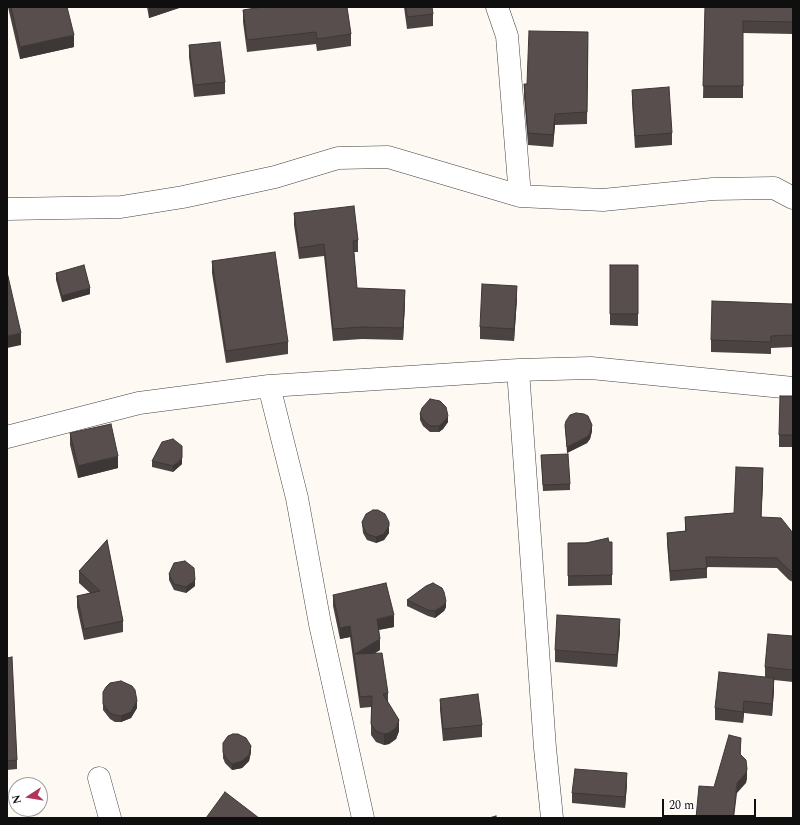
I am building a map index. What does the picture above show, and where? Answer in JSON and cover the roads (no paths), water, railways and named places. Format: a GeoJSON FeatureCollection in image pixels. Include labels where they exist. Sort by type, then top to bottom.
{"type":"FeatureCollection","features":[{"type":"Feature","properties":{"kind":"street"},"geometry":{"type":"LineString","coordinates":[[497,7],[507,36],[520,196]]}},
{"type":"Feature","properties":{"kind":"street"},"geometry":{"type":"LineString","coordinates":[[7,208],[121,207],[183,197],[275,177],[338,158],[373,157],[388,157],[520,196],[603,200],[713,189],[774,188],[793,198]]}},
{"type":"Feature","properties":{"kind":"street"},"geometry":{"type":"LineString","coordinates":[[7,437],[139,403],[269,386],[518,370],[591,368],[793,388]]}},
{"type":"Feature","properties":{"kind":"street"},"geometry":{"type":"LineString","coordinates":[[518,370],[545,748],[552,818]]}},
{"type":"Feature","properties":{"kind":"street"},"geometry":{"type":"LineString","coordinates":[[269,386],[297,498],[320,624],[363,818]]}},
{"type":"Feature","properties":{"kind":"street"},"geometry":{"type":"LineString","coordinates":[[99,778],[110,818]]}}]}
